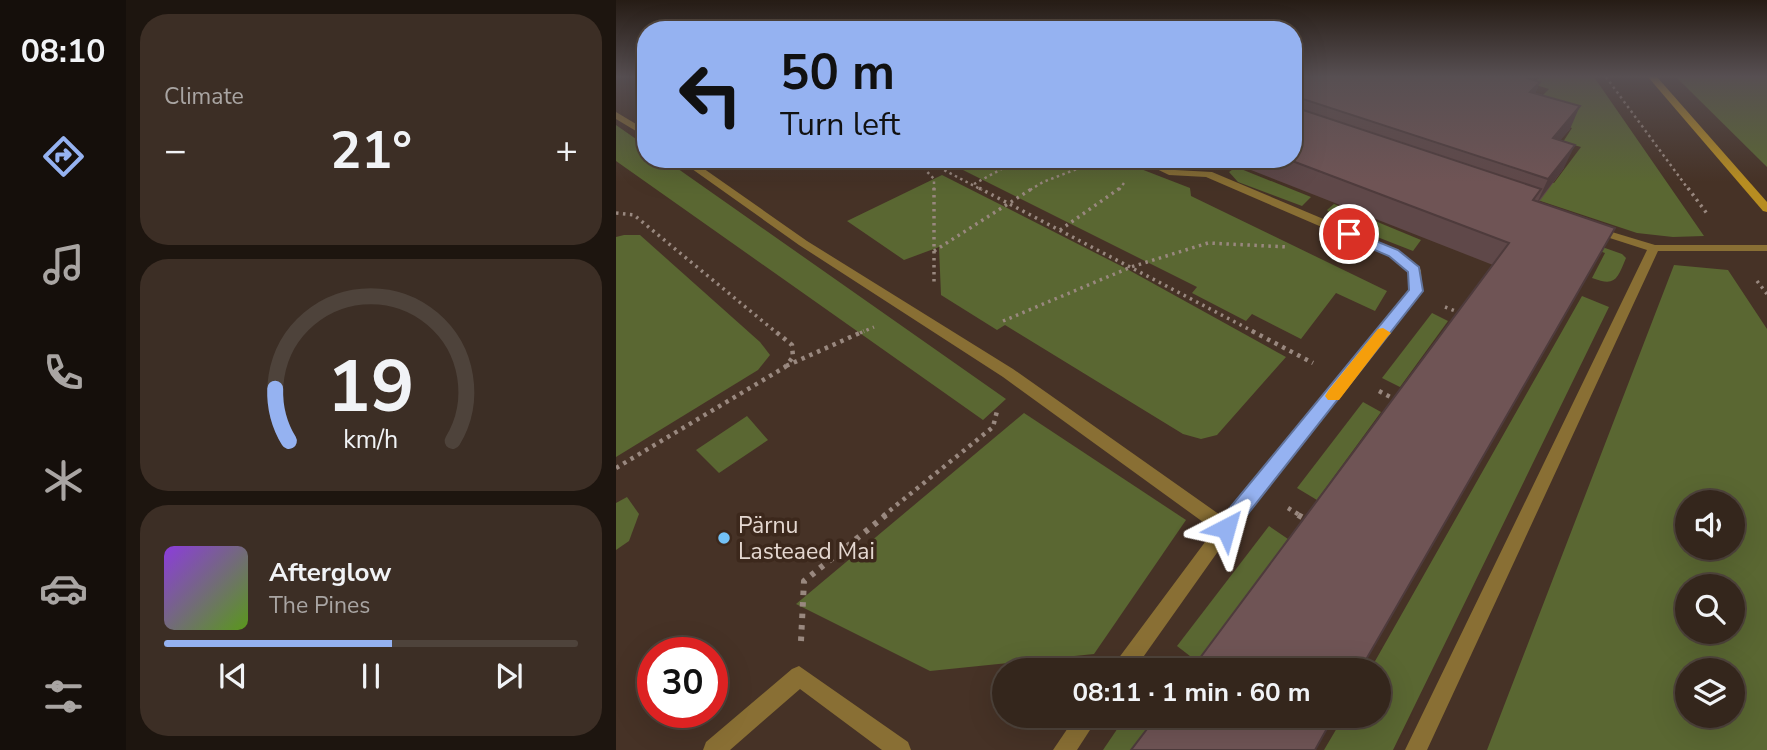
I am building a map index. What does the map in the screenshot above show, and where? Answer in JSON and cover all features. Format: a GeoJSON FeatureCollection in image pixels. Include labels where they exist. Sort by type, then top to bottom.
{"type":"FeatureCollection","features":[{"type":"Feature","properties":{"kind":"street"},"geometry":{"type":"LineString","coordinates":[[1682,112],[1767,209]]}},
{"type":"Feature","properties":{"kind":"street"},"geometry":{"type":"LineString","coordinates":[[616,115],[637,128]]}},
{"type":"Feature","properties":{"kind":"street"},"geometry":{"type":"LineString","coordinates":[[696,168],[803,243],[1008,373],[1226,528]]}},
{"type":"Feature","properties":{"kind":"street"},"geometry":{"type":"LineString","coordinates":[[1131,658],[1226,528],[1416,291],[1415,270],[1393,253],[1208,174],[1173,173],[1162,168]]}},
{"type":"Feature","properties":{"kind":"street"},"geometry":{"type":"LineString","coordinates":[[1580,225],[1654,248],[1767,248]]}},
{"type":"Feature","properties":{"kind":"street"},"geometry":{"type":"LineString","coordinates":[[1416,750],[1654,248]]}},
{"type":"Feature","properties":{"kind":"street"},"geometry":{"type":"LineString","coordinates":[[714,750],[799,676],[900,750]]}},
{"type":"Feature","properties":{"kind":"street"},"geometry":{"type":"LineString","coordinates":[[1064,750],[1080,728]]}},
{"type":"Feature","properties":{"kind":"path"},"geometry":{"type":"LineString","coordinates":[[1632,112],[1733,248]]}},
{"type":"Feature","properties":{"kind":"path"},"geometry":{"type":"LineString","coordinates":[[924,168],[934,179],[935,327]]}},
{"type":"Feature","properties":{"kind":"path"},"geometry":{"type":"LineString","coordinates":[[941,168],[1346,380]]}},
{"type":"Feature","properties":{"kind":"path"},"geometry":{"type":"LineString","coordinates":[[973,184],[1003,168]]}},
{"type":"Feature","properties":{"kind":"path"},"geometry":{"type":"LineString","coordinates":[[934,251],[1043,182],[1080,168]]}},
{"type":"Feature","properties":{"kind":"path"},"geometry":{"type":"LineString","coordinates":[[1060,230],[1117,192],[1135,168]]}},
{"type":"Feature","properties":{"kind":"path"},"geometry":{"type":"LineString","coordinates":[[616,213],[634,215],[792,345],[793,357],[785,367]]}},
{"type":"Feature","properties":{"kind":"path"},"geometry":{"type":"LineString","coordinates":[[1003,321],[1131,267],[1208,243],[1300,249]]}},
{"type":"Feature","properties":{"kind":"path"},"geometry":{"type":"LineString","coordinates":[[616,468],[785,367],[857,336],[908,310]]}},
{"type":"Feature","properties":{"kind":"path"},"geometry":{"type":"LineString","coordinates":[[799,676],[804,581],[993,427],[1008,373]]}},
{"type":"Feature","properties":{"kind":"green space"},"geometry":{"type":"Polygon","coordinates":[[[1618,112],[1704,236],[1673,237],[1637,233],[1321,128],[1340,115],[1554,183],[1581,147],[1563,142],[1572,128],[1524,114],[1618,112]]]}},
{"type":"Feature","properties":{"kind":"green space"},"geometry":{"type":"Polygon","coordinates":[[[1711,112],[1767,112],[1767,167],[1711,112]]]}},
{"type":"Feature","properties":{"kind":"green space"},"geometry":{"type":"Polygon","coordinates":[[[616,125],[637,140],[637,168],[677,168],[1006,399],[983,420],[616,161],[616,125]]]}},
{"type":"Feature","properties":{"kind":"green space"},"geometry":{"type":"Polygon","coordinates":[[[1302,140],[1622,254],[1626,258],[1618,276],[1606,282],[1592,278],[1605,253],[1302,144],[1302,140]]]}},
{"type":"Feature","properties":{"kind":"green space"},"geometry":{"type":"Polygon","coordinates":[[[959,168],[1138,168],[1190,188],[1191,196],[1387,291],[1375,311],[1336,293],[1301,339],[1252,314],[1246,321],[1192,293],[1197,287],[959,168]]]}},
{"type":"Feature","properties":{"kind":"green space"},"geometry":{"type":"Polygon","coordinates":[[[1238,168],[1311,197],[1302,206],[1238,182],[1229,172],[1238,168]]]}},
{"type":"Feature","properties":{"kind":"green space"},"geometry":{"type":"Polygon","coordinates":[[[942,175],[1127,269],[1286,357],[1217,435],[1201,439],[1183,434],[1005,325],[997,330],[941,295],[939,247],[904,260],[847,221],[942,175]]]}},
{"type":"Feature","properties":{"kind":"green space"},"geometry":{"type":"Polygon","coordinates":[[[1334,204],[1421,240],[1413,251],[1339,222],[1327,210],[1334,204]]]}},
{"type":"Feature","properties":{"kind":"green space"},"geometry":{"type":"Polygon","coordinates":[[[640,235],[760,342],[770,355],[758,370],[616,457],[616,237],[640,235]]]}},
{"type":"Feature","properties":{"kind":"green space"},"geometry":{"type":"Polygon","coordinates":[[[1674,265],[1728,270],[1767,329],[1767,750],[1487,750],[1674,265]]]}},
{"type":"Feature","properties":{"kind":"green space"},"geometry":{"type":"Polygon","coordinates":[[[1582,296],[1609,307],[1393,750],[1324,750],[1337,728],[1391,728],[1391,658],[1377,658],[1582,296]]]}},
{"type":"Feature","properties":{"kind":"green space"},"geometry":{"type":"Polygon","coordinates":[[[1432,313],[1448,321],[1400,387],[1382,378],[1432,313]]]}},
{"type":"Feature","properties":{"kind":"green space"},"geometry":{"type":"Polygon","coordinates":[[[1363,402],[1381,412],[1317,500],[1297,488],[1363,402]]]}},
{"type":"Feature","properties":{"kind":"green space"},"geometry":{"type":"Polygon","coordinates":[[[1024,413],[1186,520],[1094,654],[1055,658],[992,658],[992,665],[930,671],[796,604],[1024,413]]]}},
{"type":"Feature","properties":{"kind":"green space"},"geometry":{"type":"Polygon","coordinates":[[[747,416],[768,440],[719,473],[696,450],[747,416]]]}},
{"type":"Feature","properties":{"kind":"green space"},"geometry":{"type":"Polygon","coordinates":[[[627,497],[639,514],[629,541],[616,550],[616,503],[627,497]]]}},
{"type":"Feature","properties":{"kind":"green space"},"geometry":{"type":"Polygon","coordinates":[[[1269,526],[1288,539],[1203,658],[1193,658],[1177,646],[1269,526]]]}},
{"type":"Feature","properties":{"kind":"green space"},"geometry":{"type":"Polygon","coordinates":[[[1118,728],[1155,728],[1138,750],[1103,750],[1118,728]]]}},
{"type":"Feature","properties":{"kind":"building"},"geometry":{"type":"Polygon","coordinates":[[[1302,112],[1309,112],[1541,189],[1533,200],[1615,228],[1367,658],[1200,658],[1509,243],[1302,165],[1302,112]]]}},
{"type":"Feature","properties":{"kind":"building"},"geometry":{"type":"Polygon","coordinates":[[[1343,112],[1575,112],[1553,138],[1575,145],[1548,179],[1343,112]]]}},
{"type":"Feature","properties":{"kind":"building"},"geometry":{"type":"Polygon","coordinates":[[[1148,728],[1327,728],[1315,750],[1131,750],[1148,728]]]}},
{"type":"Feature","properties":{"kind":"slow traffic"},"geometry":{"type":"LineString","coordinates":[[1334,396],[1383,333]]}},
{"type":"Feature","properties":{"kind":"place","name":"Pärnu Lasteaed Mai"},"geometry":{"type":"Point","coordinates":[724,538]}},
{"type":"Feature","properties":{"kind":"route"},"geometry":{"type":"LineString","coordinates":[[1226,528],[1416,291],[1415,270],[1393,253],[1349,234]]}}]}
